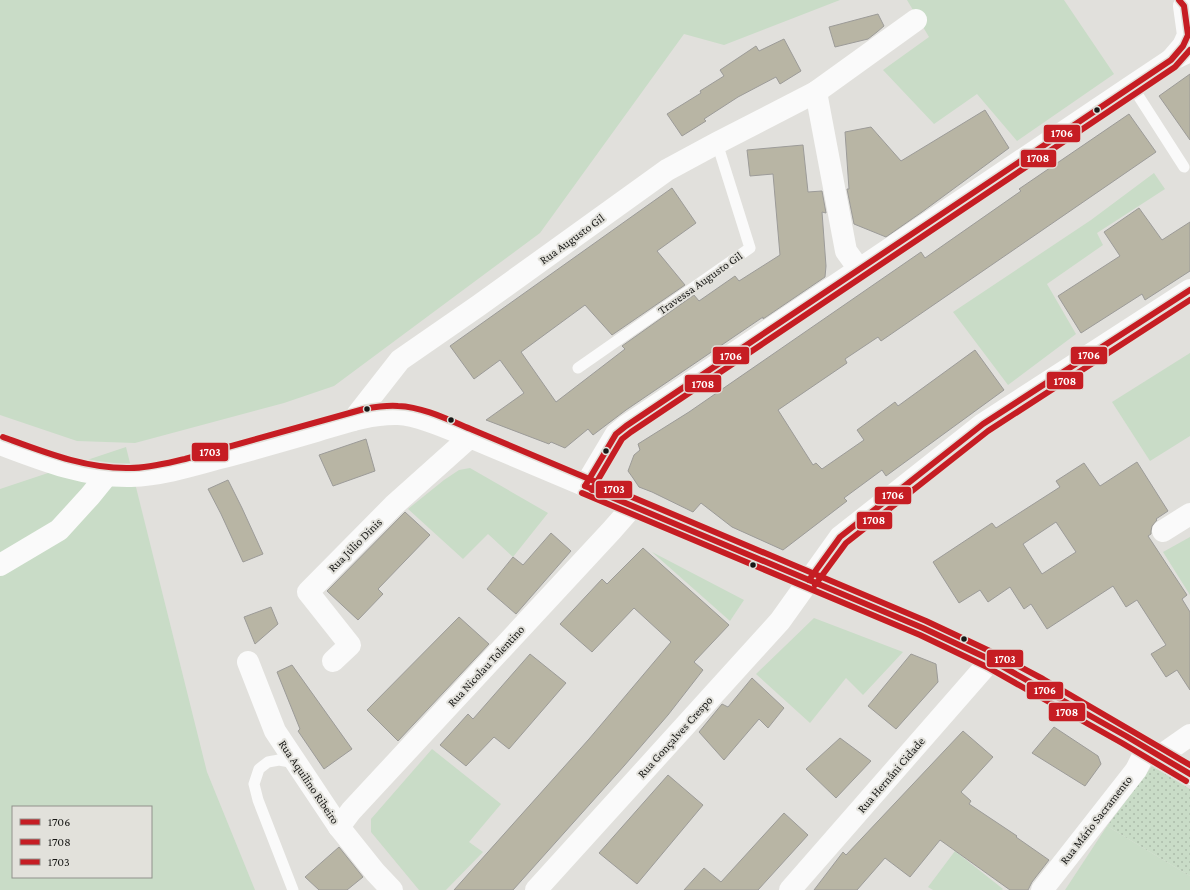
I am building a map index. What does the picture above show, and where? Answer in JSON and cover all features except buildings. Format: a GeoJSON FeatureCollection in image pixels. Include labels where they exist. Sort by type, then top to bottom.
{"type":"FeatureCollection","features":[{"type":"Feature","properties":{"kind":"street"},"geometry":{"type":"LineString","coordinates":[[585,486],[616,434],[621,430],[1132,86],[1181,56],[1183,46],[1188,35],[1184,5]]}},
{"type":"Feature","properties":{"kind":"street","name":"Rua Augusto Gil"},"geometry":{"type":"LineString","coordinates":[[353,420],[400,360],[478,306],[667,170],[816,92],[916,20]]}},
{"type":"Feature","properties":{"kind":"street"},"geometry":{"type":"LineString","coordinates":[[816,92],[846,251],[859,269]]}},
{"type":"Feature","properties":{"kind":"street","name":"Rua Gonçalves Crespo"},"geometry":{"type":"LineString","coordinates":[[536,890],[780,621],[840,537],[983,424],[1190,290]]}},
{"type":"Feature","properties":{"kind":"street"},"geometry":{"type":"LineString","coordinates":[[0,444],[71,469],[107,475],[131,476],[154,474],[194,466],[353,420],[381,414],[400,414],[424,420],[470,437],[923,628],[991,660],[1039,686],[1190,774]]}},
{"type":"Feature","properties":{"kind":"street","name":"Rua Júlio Dinis"},"geometry":{"type":"LineString","coordinates":[[333,661],[350,645],[308,592],[394,505],[470,437]]}},
{"type":"Feature","properties":{"kind":"street"},"geometry":{"type":"LineString","coordinates":[[0,565],[59,530],[107,475]]}},
{"type":"Feature","properties":{"kind":"street","name":"Rua Nicolau Tolentino"},"geometry":{"type":"LineString","coordinates":[[339,827],[351,811],[633,506]]}},
{"type":"Feature","properties":{"kind":"street"},"geometry":{"type":"LineString","coordinates":[[1163,531],[1190,514]]}},
{"type":"Feature","properties":{"kind":"street","name":"Rua Hernâni Cidade"},"geometry":{"type":"LineString","coordinates":[[790,890],[991,660]]}},
{"type":"Feature","properties":{"kind":"street","name":"Rua Aquilino Ribeiro"},"geometry":{"type":"LineString","coordinates":[[248,662],[275,731],[339,827],[375,872],[392,890]]}},
{"type":"Feature","properties":{"kind":"street"},"geometry":{"type":"LineString","coordinates":[[1154,752],[1190,735]]}},
{"type":"Feature","properties":{"kind":"street","name":"Rua Mário Sacramento"},"geometry":{"type":"LineString","coordinates":[[1042,890],[1136,770],[1154,752]]}},
{"type":"Feature","properties":{"kind":"lane"},"geometry":{"type":"LineString","coordinates":[[1132,86],[1184,167]]}},
{"type":"Feature","properties":{"kind":"lane","name":"Travessa Augusto Gil"},"geometry":{"type":"LineString","coordinates":[[578,368],[750,248],[717,143]]}},
{"type":"Feature","properties":{"kind":"lane"},"geometry":{"type":"LineString","coordinates":[[293,890],[258,800],[254,784],[259,769],[268,762],[279,760],[296,763]]}},
{"type":"Feature","properties":{"kind":"green space"},"geometry":{"type":"Polygon","coordinates":[[[0,0],[840,0],[724,45],[684,34],[540,233],[334,386],[284,403],[135,443],[77,441],[0,415],[0,0]]]}},
{"type":"Feature","properties":{"kind":"green space"},"geometry":{"type":"Polygon","coordinates":[[[907,0],[1064,0],[1114,74],[1017,141],[977,94],[934,124],[883,70],[929,37],[907,0]]]}},
{"type":"Feature","properties":{"kind":"green space"},"geometry":{"type":"Polygon","coordinates":[[[1154,173],[1165,189],[1097,233],[1103,245],[1047,284],[1076,334],[1008,385],[953,312],[1091,220],[1154,173]]]}},
{"type":"Feature","properties":{"kind":"green space"},"geometry":{"type":"Polygon","coordinates":[[[1190,353],[1190,436],[1150,461],[1112,402],[1190,353]]]}},
{"type":"Feature","properties":{"kind":"green space"},"geometry":{"type":"Polygon","coordinates":[[[126,447],[207,772],[255,890],[0,890],[0,489],[126,447]]]}},
{"type":"Feature","properties":{"kind":"green space"},"geometry":{"type":"Polygon","coordinates":[[[470,468],[548,513],[513,557],[488,534],[463,559],[408,509],[459,470],[470,468]]]}},
{"type":"Feature","properties":{"kind":"green space"},"geometry":{"type":"Polygon","coordinates":[[[1190,537],[1190,595],[1163,552],[1190,537]]]}},
{"type":"Feature","properties":{"kind":"green space"},"geometry":{"type":"Polygon","coordinates":[[[652,552],[744,600],[730,621],[652,552]]]}},
{"type":"Feature","properties":{"kind":"green space"},"geometry":{"type":"Polygon","coordinates":[[[814,618],[903,652],[863,695],[846,678],[810,723],[756,674],[814,618]]]}},
{"type":"Feature","properties":{"kind":"green space"},"geometry":{"type":"Polygon","coordinates":[[[432,749],[501,804],[469,842],[483,852],[446,890],[419,890],[371,832],[371,819],[432,749]]]}},
{"type":"Feature","properties":{"kind":"green space"},"geometry":{"type":"Polygon","coordinates":[[[1152,766],[1190,789],[1190,876],[1107,826],[1152,766]]]}},
{"type":"Feature","properties":{"kind":"green space"},"geometry":{"type":"Polygon","coordinates":[[[1107,826],[1190,876],[1190,890],[1065,890],[1107,826]]]}},
{"type":"Feature","properties":{"kind":"green space"},"geometry":{"type":"Polygon","coordinates":[[[955,851],[1003,889],[933,890],[928,887],[955,851]]]}},
{"type":"Feature","properties":{"kind":"transit line","name":"1706"},"geometry":{"type":"LineString","coordinates":[[585,486],[616,434],[626,426],[1171,60],[1183,46],[1188,35],[1184,6],[1179,0]]}},
{"type":"Feature","properties":{"kind":"transit line","name":"1708"},"geometry":{"type":"LineString","coordinates":[[592,490],[622,439],[631,432],[1175,67],[1190,50]]}},
{"type":"Feature","properties":{"kind":"transit line","name":"1706"},"geometry":{"type":"LineString","coordinates":[[809,580],[840,537],[983,424],[1190,290]]}},
{"type":"Feature","properties":{"kind":"transit line","name":"1708"},"geometry":{"type":"LineString","coordinates":[[815,585],[846,543],[988,431],[1190,300]]}},
{"type":"Feature","properties":{"kind":"transit line","name":"1703"},"geometry":{"type":"LineString","coordinates":[[3,437],[50,454],[81,463],[114,468],[137,468],[185,459],[364,409],[390,406],[408,407],[427,411],[926,621],[994,653],[1043,679],[1190,765]]}},
{"type":"Feature","properties":{"kind":"transit line","name":"1706"},"geometry":{"type":"LineString","coordinates":[[585,486],[923,628],[991,660],[1190,774]]}},
{"type":"Feature","properties":{"kind":"transit line","name":"1708"},"geometry":{"type":"LineString","coordinates":[[582,493],[920,635],[987,667],[1186,781]]}}]}
